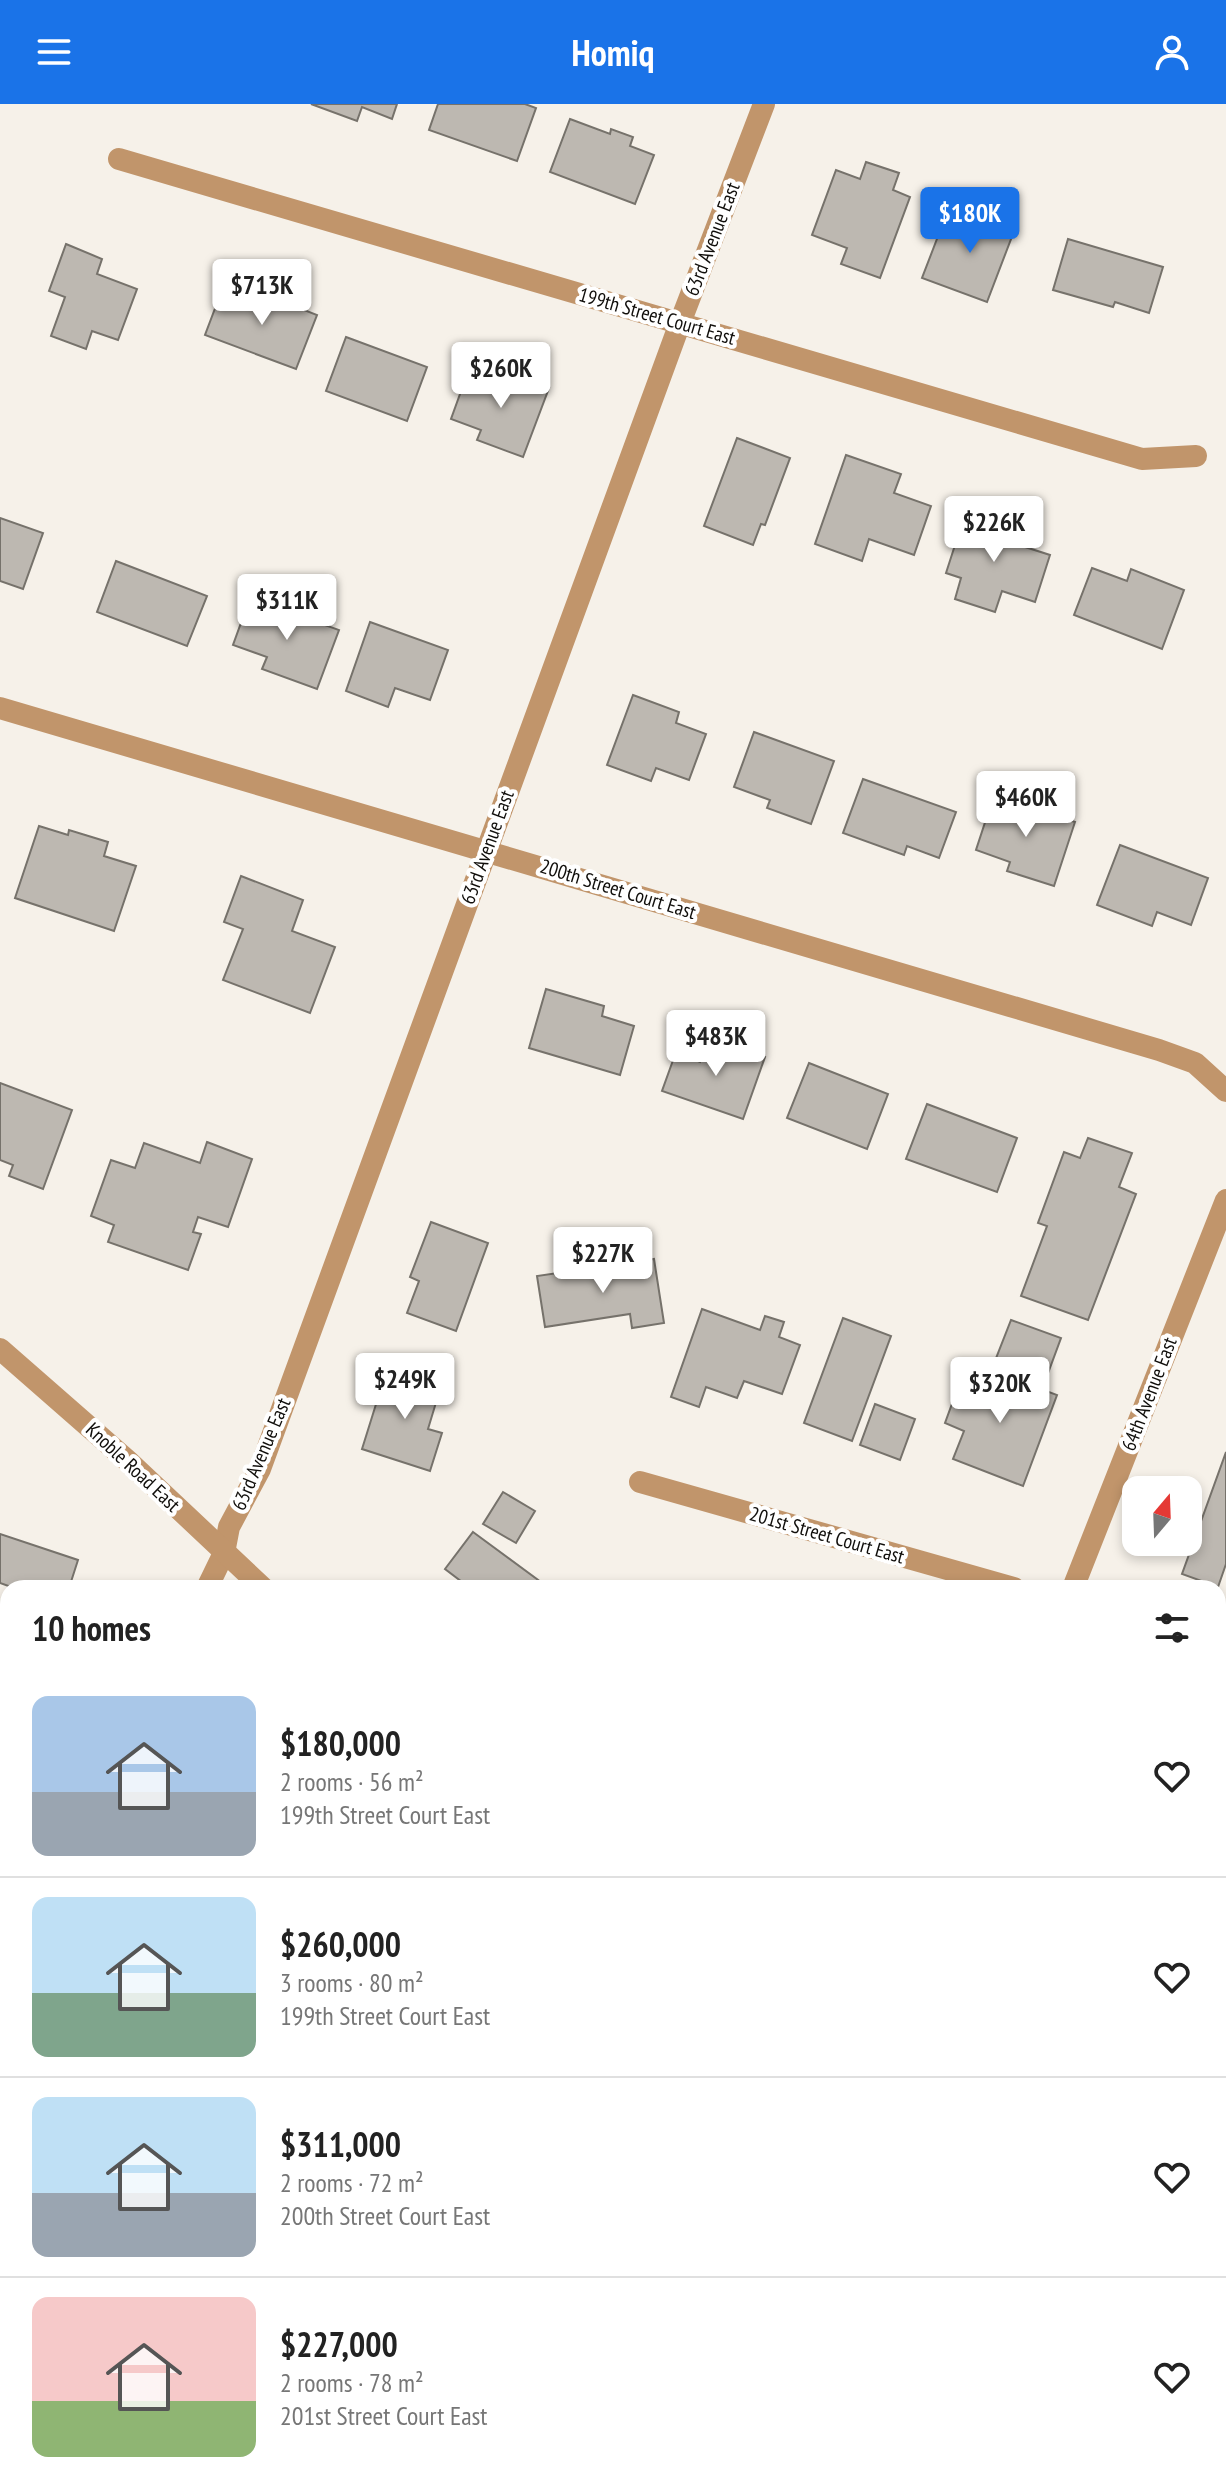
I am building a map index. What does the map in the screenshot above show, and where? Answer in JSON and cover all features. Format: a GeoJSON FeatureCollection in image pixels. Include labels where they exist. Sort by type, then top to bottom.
{"type":"FeatureCollection","features":[{"type":"Feature","properties":{"kind":"street","name":"63rd Avenue East"},"geometry":{"type":"LineString","coordinates":[[211,1580],[224,1553],[229,1527],[260,1469],[680,323],[764,104]]}},
{"type":"Feature","properties":{"kind":"street","name":"199th Street Court East"},"geometry":{"type":"LineString","coordinates":[[119,159],[1142,459],[1196,456]]}},
{"type":"Feature","properties":{"kind":"street","name":"200th Street Court East"},"geometry":{"type":"LineString","coordinates":[[0,708],[1159,1050],[1195,1063],[1226,1091]]}},
{"type":"Feature","properties":{"kind":"street","name":"64th Avenue East"},"geometry":{"type":"LineString","coordinates":[[1076,1580],[1226,1200]]}},
{"type":"Feature","properties":{"kind":"street","name":"Knoble Road East"},"geometry":{"type":"LineString","coordinates":[[0,1349],[128,1461],[254,1580]]}},
{"type":"Feature","properties":{"kind":"street","name":"201st Street Court East"},"geometry":{"type":"LineString","coordinates":[[640,1482],[986,1580]]}},
{"type":"Feature","properties":{"kind":"building"},"geometry":{"type":"Polygon","coordinates":[[[311,104],[397,104],[392,119],[362,107],[357,121],[311,104]]]}},
{"type":"Feature","properties":{"kind":"building"},"geometry":{"type":"Polygon","coordinates":[[[438,104],[525,104],[536,108],[517,161],[429,130],[438,104]]]}},
{"type":"Feature","properties":{"kind":"building"},"geometry":{"type":"Polygon","coordinates":[[[570,119],[610,134],[611,129],[633,137],[630,146],[654,155],[635,204],[550,172],[570,119]]]}},
{"type":"Feature","properties":{"kind":"building"},"geometry":{"type":"Polygon","coordinates":[[[866,162],[899,173],[893,190],[910,197],[880,278],[841,264],[847,248],[812,235],[836,170],[860,179],[866,162]]]}},
{"type":"Feature","properties":{"kind":"building"},"geometry":{"type":"Polygon","coordinates":[[[973,210],[1016,226],[987,302],[922,278],[945,218],[967,227],[973,210]]]}},
{"type":"Feature","properties":{"kind":"building"},"geometry":{"type":"Polygon","coordinates":[[[1068,239],[1163,267],[1149,313],[1115,302],[1113,307],[1053,290],[1068,239]]]}},
{"type":"Feature","properties":{"kind":"building"},"geometry":{"type":"Polygon","coordinates":[[[66,244],[102,259],[97,274],[137,289],[118,340],[92,331],[86,349],[51,336],[65,297],[49,291],[66,244]]]}},
{"type":"Feature","properties":{"kind":"building"},"geometry":{"type":"Polygon","coordinates":[[[222,290],[252,302],[256,291],[317,315],[296,369],[205,335],[222,290]]]}},
{"type":"Feature","properties":{"kind":"building"},"geometry":{"type":"Polygon","coordinates":[[[346,337],[427,367],[407,421],[326,391],[346,337]]]}},
{"type":"Feature","properties":{"kind":"building"},"geometry":{"type":"Polygon","coordinates":[[[504,371],[549,388],[523,457],[477,440],[481,430],[451,419],[468,372],[500,384],[504,371]]]}},
{"type":"Feature","properties":{"kind":"building"},"geometry":{"type":"Polygon","coordinates":[[[737,438],[790,458],[765,525],[761,524],[753,545],[704,526],[737,438]]]}},
{"type":"Feature","properties":{"kind":"building"},"geometry":{"type":"Polygon","coordinates":[[[846,455],[901,474],[894,493],[931,506],[914,555],[869,539],[862,561],[815,544],[846,455]]]}},
{"type":"Feature","properties":{"kind":"building"},"geometry":{"type":"Polygon","coordinates":[[[965,514],[1023,533],[1019,545],[1050,555],[1035,602],[1002,591],[995,612],[955,599],[961,578],[946,573],[965,514]]]}},
{"type":"Feature","properties":{"kind":"building"},"geometry":{"type":"Polygon","coordinates":[[[0,518],[43,533],[23,589],[0,581],[0,518]]]}},
{"type":"Feature","properties":{"kind":"building"},"geometry":{"type":"Polygon","coordinates":[[[116,561],[207,596],[187,646],[97,612],[116,561]]]}},
{"type":"Feature","properties":{"kind":"building"},"geometry":{"type":"Polygon","coordinates":[[[1092,568],[1127,581],[1131,569],[1184,590],[1162,649],[1074,615],[1092,568]]]}},
{"type":"Feature","properties":{"kind":"building"},"geometry":{"type":"Polygon","coordinates":[[[250,598],[339,630],[317,689],[262,669],[267,657],[233,645],[250,598]]]}},
{"type":"Feature","properties":{"kind":"building"},"geometry":{"type":"Polygon","coordinates":[[[370,622],[448,650],[430,700],[395,688],[388,707],[346,691],[370,622]]]}},
{"type":"Feature","properties":{"kind":"building"},"geometry":{"type":"Polygon","coordinates":[[[633,695],[679,712],[676,723],[706,734],[689,780],[656,768],[651,781],[607,765],[633,695]]]}},
{"type":"Feature","properties":{"kind":"building"},"geometry":{"type":"Polygon","coordinates":[[[754,732],[834,761],[811,824],[767,808],[770,800],[734,787],[754,732]]]}},
{"type":"Feature","properties":{"kind":"building"},"geometry":{"type":"Polygon","coordinates":[[[863,779],[956,812],[939,858],[907,846],[904,855],[843,833],[863,779]]]}},
{"type":"Feature","properties":{"kind":"building"},"geometry":{"type":"Polygon","coordinates":[[[994,795],[1075,822],[1054,886],[1007,871],[1010,862],[976,850],[994,795]]]}},
{"type":"Feature","properties":{"kind":"building"},"geometry":{"type":"Polygon","coordinates":[[[39,826],[68,835],[69,830],[108,842],[104,856],[136,866],[114,931],[15,898],[39,826]]]}},
{"type":"Feature","properties":{"kind":"building"},"geometry":{"type":"Polygon","coordinates":[[[1120,845],[1208,878],[1191,925],[1157,912],[1152,926],[1097,905],[1120,845]]]}},
{"type":"Feature","properties":{"kind":"building"},"geometry":{"type":"Polygon","coordinates":[[[241,876],[303,900],[292,931],[335,947],[310,1013],[223,980],[243,929],[224,922],[241,876]]]}},
{"type":"Feature","properties":{"kind":"building"},"geometry":{"type":"Polygon","coordinates":[[[546,989],[604,1006],[602,1016],[634,1026],[620,1075],[529,1048],[546,989]]]}},
{"type":"Feature","properties":{"kind":"building"},"geometry":{"type":"Polygon","coordinates":[[[709,1037],[765,1057],[743,1119],[662,1091],[676,1052],[700,1062],[709,1037]]]}},
{"type":"Feature","properties":{"kind":"building"},"geometry":{"type":"Polygon","coordinates":[[[809,1063],[888,1094],[867,1149],[787,1118],[809,1063]]]}},
{"type":"Feature","properties":{"kind":"building"},"geometry":{"type":"Polygon","coordinates":[[[0,1083],[72,1110],[43,1189],[9,1176],[13,1165],[0,1160],[0,1083]]]}},
{"type":"Feature","properties":{"kind":"building"},"geometry":{"type":"Polygon","coordinates":[[[927,1104],[1017,1138],[997,1192],[906,1159],[927,1104]]]}},
{"type":"Feature","properties":{"kind":"building"},"geometry":{"type":"Polygon","coordinates":[[[1088,1138],[1132,1153],[1119,1187],[1136,1194],[1088,1320],[1021,1296],[1047,1226],[1038,1223],[1064,1152],[1080,1158],[1088,1138]]]}},
{"type":"Feature","properties":{"kind":"building"},"geometry":{"type":"Polygon","coordinates":[[[207,1142],[252,1159],[228,1227],[198,1217],[193,1232],[201,1234],[188,1270],[108,1242],[114,1225],[91,1216],[111,1160],[135,1168],[144,1143],[200,1163],[207,1142]]]}},
{"type":"Feature","properties":{"kind":"building"},"geometry":{"type":"Polygon","coordinates":[[[431,1222],[488,1243],[456,1331],[407,1313],[419,1281],[410,1277],[431,1222]]]}},
{"type":"Feature","properties":{"kind":"building"},"geometry":{"type":"Polygon","coordinates":[[[654,1259],[664,1323],[632,1328],[630,1314],[545,1327],[537,1276],[654,1259]]]}},
{"type":"Feature","properties":{"kind":"building"},"geometry":{"type":"Polygon","coordinates":[[[702,1309],[760,1330],[765,1316],[784,1322],[779,1337],[800,1345],[782,1394],[744,1381],[737,1398],[706,1387],[699,1407],[671,1397],[702,1309]]]}},
{"type":"Feature","properties":{"kind":"building"},"geometry":{"type":"Polygon","coordinates":[[[843,1318],[891,1336],[852,1441],[804,1423],[843,1318]]]}},
{"type":"Feature","properties":{"kind":"building"},"geometry":{"type":"Polygon","coordinates":[[[1011,1320],[1061,1338],[1044,1384],[993,1366],[1011,1320]]]}},
{"type":"Feature","properties":{"kind":"building"},"geometry":{"type":"Polygon","coordinates":[[[387,1369],[441,1386],[428,1429],[442,1433],[430,1471],[362,1449],[387,1369]]]}},
{"type":"Feature","properties":{"kind":"building"},"geometry":{"type":"Polygon","coordinates":[[[988,1369],[1057,1395],[1023,1486],[953,1459],[964,1431],[945,1423],[960,1382],[980,1389],[988,1369]]]}},
{"type":"Feature","properties":{"kind":"building"},"geometry":{"type":"Polygon","coordinates":[[[875,1404],[915,1419],[900,1460],[860,1445],[875,1404]]]}},
{"type":"Feature","properties":{"kind":"building"},"geometry":{"type":"Polygon","coordinates":[[[1226,1452],[1226,1564],[1220,1580],[1199,1580],[1182,1574],[1188,1556],[1202,1556],[1202,1519],[1226,1452]]]}},
{"type":"Feature","properties":{"kind":"building"},"geometry":{"type":"Polygon","coordinates":[[[503,1492],[535,1511],[516,1543],[483,1524],[503,1492]]]}},
{"type":"Feature","properties":{"kind":"building"},"geometry":{"type":"Polygon","coordinates":[[[473,1532],[538,1580],[459,1580],[445,1569],[473,1532]]]}},
{"type":"Feature","properties":{"kind":"building"},"geometry":{"type":"Polygon","coordinates":[[[0,1534],[78,1560],[72,1580],[0,1580],[0,1534]]]}}]}
